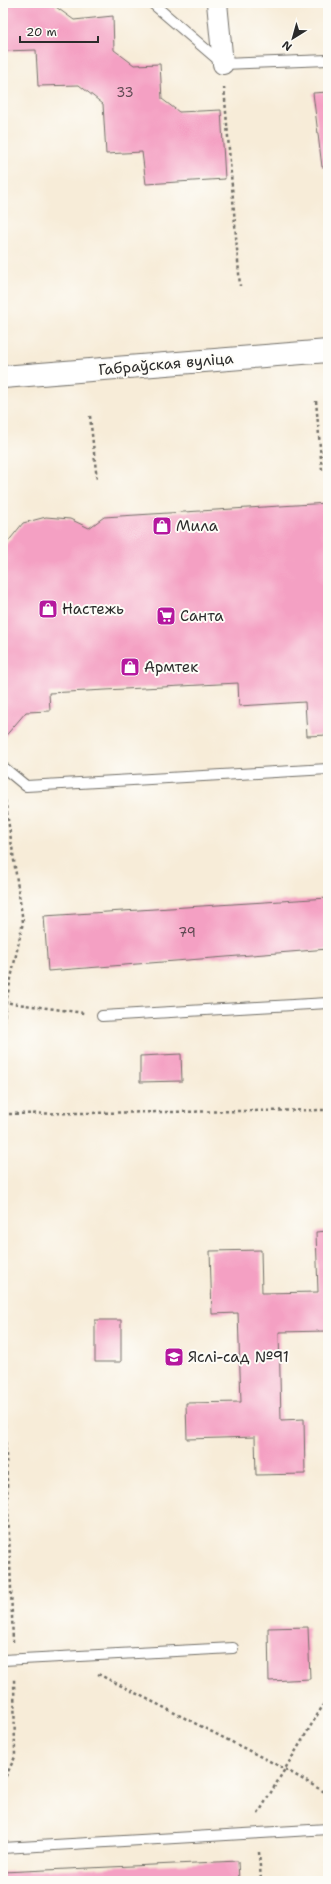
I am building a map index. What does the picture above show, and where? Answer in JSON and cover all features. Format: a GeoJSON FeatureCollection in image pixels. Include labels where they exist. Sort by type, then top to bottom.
{"type":"FeatureCollection","features":[{"type":"Feature","properties":{"kind":"main road","name":"Габраўская вуліца"},"geometry":{"type":"LineString","coordinates":[[3,377],[328,351]]}},
{"type":"Feature","properties":{"kind":"street"},"geometry":{"type":"LineString","coordinates":[[217,3],[223,64]]}},
{"type":"Feature","properties":{"kind":"lane"},"geometry":{"type":"LineString","coordinates":[[152,3],[223,64],[328,60]]}},
{"type":"Feature","properties":{"kind":"lane"},"geometry":{"type":"LineString","coordinates":[[3,767],[26,786],[328,769]]}},
{"type":"Feature","properties":{"kind":"lane"},"geometry":{"type":"LineString","coordinates":[[102,1016],[328,1003]]}},
{"type":"Feature","properties":{"kind":"lane"},"geometry":{"type":"LineString","coordinates":[[3,1660],[233,1648]]}},
{"type":"Feature","properties":{"kind":"lane"},"geometry":{"type":"LineString","coordinates":[[3,1848],[328,1828]]}},
{"type":"Feature","properties":{"kind":"path"},"geometry":{"type":"LineString","coordinates":[[223,64],[240,286]]}},
{"type":"Feature","properties":{"kind":"path"},"geometry":{"type":"LineString","coordinates":[[316,401],[322,470]]}},
{"type":"Feature","properties":{"kind":"path"},"geometry":{"type":"LineString","coordinates":[[90,416],[97,480]]}},
{"type":"Feature","properties":{"kind":"path"},"geometry":{"type":"LineString","coordinates":[[3,1028],[5,1002],[23,922],[4,792]]}},
{"type":"Feature","properties":{"kind":"path"},"geometry":{"type":"LineString","coordinates":[[5,1002],[102,1016]]}},
{"type":"Feature","properties":{"kind":"path"},"geometry":{"type":"LineString","coordinates":[[3,1114],[328,1110]]}},
{"type":"Feature","properties":{"kind":"path"},"geometry":{"type":"LineString","coordinates":[[3,1376],[14,1659],[15,1758],[3,1782]]}},
{"type":"Feature","properties":{"kind":"path"},"geometry":{"type":"LineString","coordinates":[[63,1657],[285,1770],[328,1794]]}},
{"type":"Feature","properties":{"kind":"path"},"geometry":{"type":"LineString","coordinates":[[247,1834],[328,1697]]}},
{"type":"Feature","properties":{"kind":"path"},"geometry":{"type":"LineString","coordinates":[[258,1833],[261,1881]]}},
{"type":"Feature","properties":{"kind":"building"},"geometry":{"type":"Polygon","coordinates":[[[3,3],[56,3],[56,7],[74,20],[113,16],[114,50],[134,65],[160,64],[162,99],[179,112],[221,110],[225,179],[146,184],[142,152],[106,154],[103,104],[79,85],[38,86],[36,50],[3,51],[3,3]]]}},
{"type":"Feature","properties":{"kind":"building"},"geometry":{"type":"Polygon","coordinates":[[[328,92],[328,167],[322,167],[313,93],[328,92]]]}},
{"type":"Feature","properties":{"kind":"building","name":"Санта"},"geometry":{"type":"Polygon","coordinates":[[[328,503],[328,735],[307,736],[305,702],[239,706],[238,683],[49,693],[50,711],[26,712],[3,739],[3,548],[23,523],[46,517],[70,519],[89,528],[104,517],[328,503]]]}},
{"type":"Feature","properties":{"kind":"building"},"geometry":{"type":"Polygon","coordinates":[[[328,898],[328,949],[48,971],[44,916],[328,898]]]}},
{"type":"Feature","properties":{"kind":"building"},"geometry":{"type":"Polygon","coordinates":[[[181,1054],[182,1081],[140,1082],[140,1056],[181,1054]]]}},
{"type":"Feature","properties":{"kind":"building"},"geometry":{"type":"Polygon","coordinates":[[[328,1231],[328,1342],[326,1331],[279,1332],[281,1420],[304,1419],[305,1474],[256,1475],[255,1437],[187,1439],[186,1403],[241,1402],[238,1313],[212,1314],[210,1251],[261,1250],[262,1293],[318,1292],[316,1232],[328,1231]]]}},
{"type":"Feature","properties":{"kind":"building"},"geometry":{"type":"Polygon","coordinates":[[[95,1320],[121,1320],[121,1362],[95,1362],[95,1320]]]}},
{"type":"Feature","properties":{"kind":"building"},"geometry":{"type":"Polygon","coordinates":[[[308,1627],[310,1679],[269,1681],[268,1628],[308,1627]]]}},
{"type":"Feature","properties":{"kind":"building"},"geometry":{"type":"Polygon","coordinates":[[[238,1861],[239,1881],[3,1881],[3,1872],[238,1861]]]}},
{"type":"Feature","properties":{"kind":"place","name":"Мила"},"geometry":{"type":"Point","coordinates":[162,526]}},
{"type":"Feature","properties":{"kind":"place","name":"Настежь"},"geometry":{"type":"Point","coordinates":[48,609]}},
{"type":"Feature","properties":{"kind":"place","name":"Санта"},"geometry":{"type":"Point","coordinates":[166,616]}},
{"type":"Feature","properties":{"kind":"place","name":"Армтек"},"geometry":{"type":"Point","coordinates":[130,667]}},
{"type":"Feature","properties":{"kind":"place","name":"Яслі-сад №91"},"geometry":{"type":"Point","coordinates":[174,1357]}}]}
